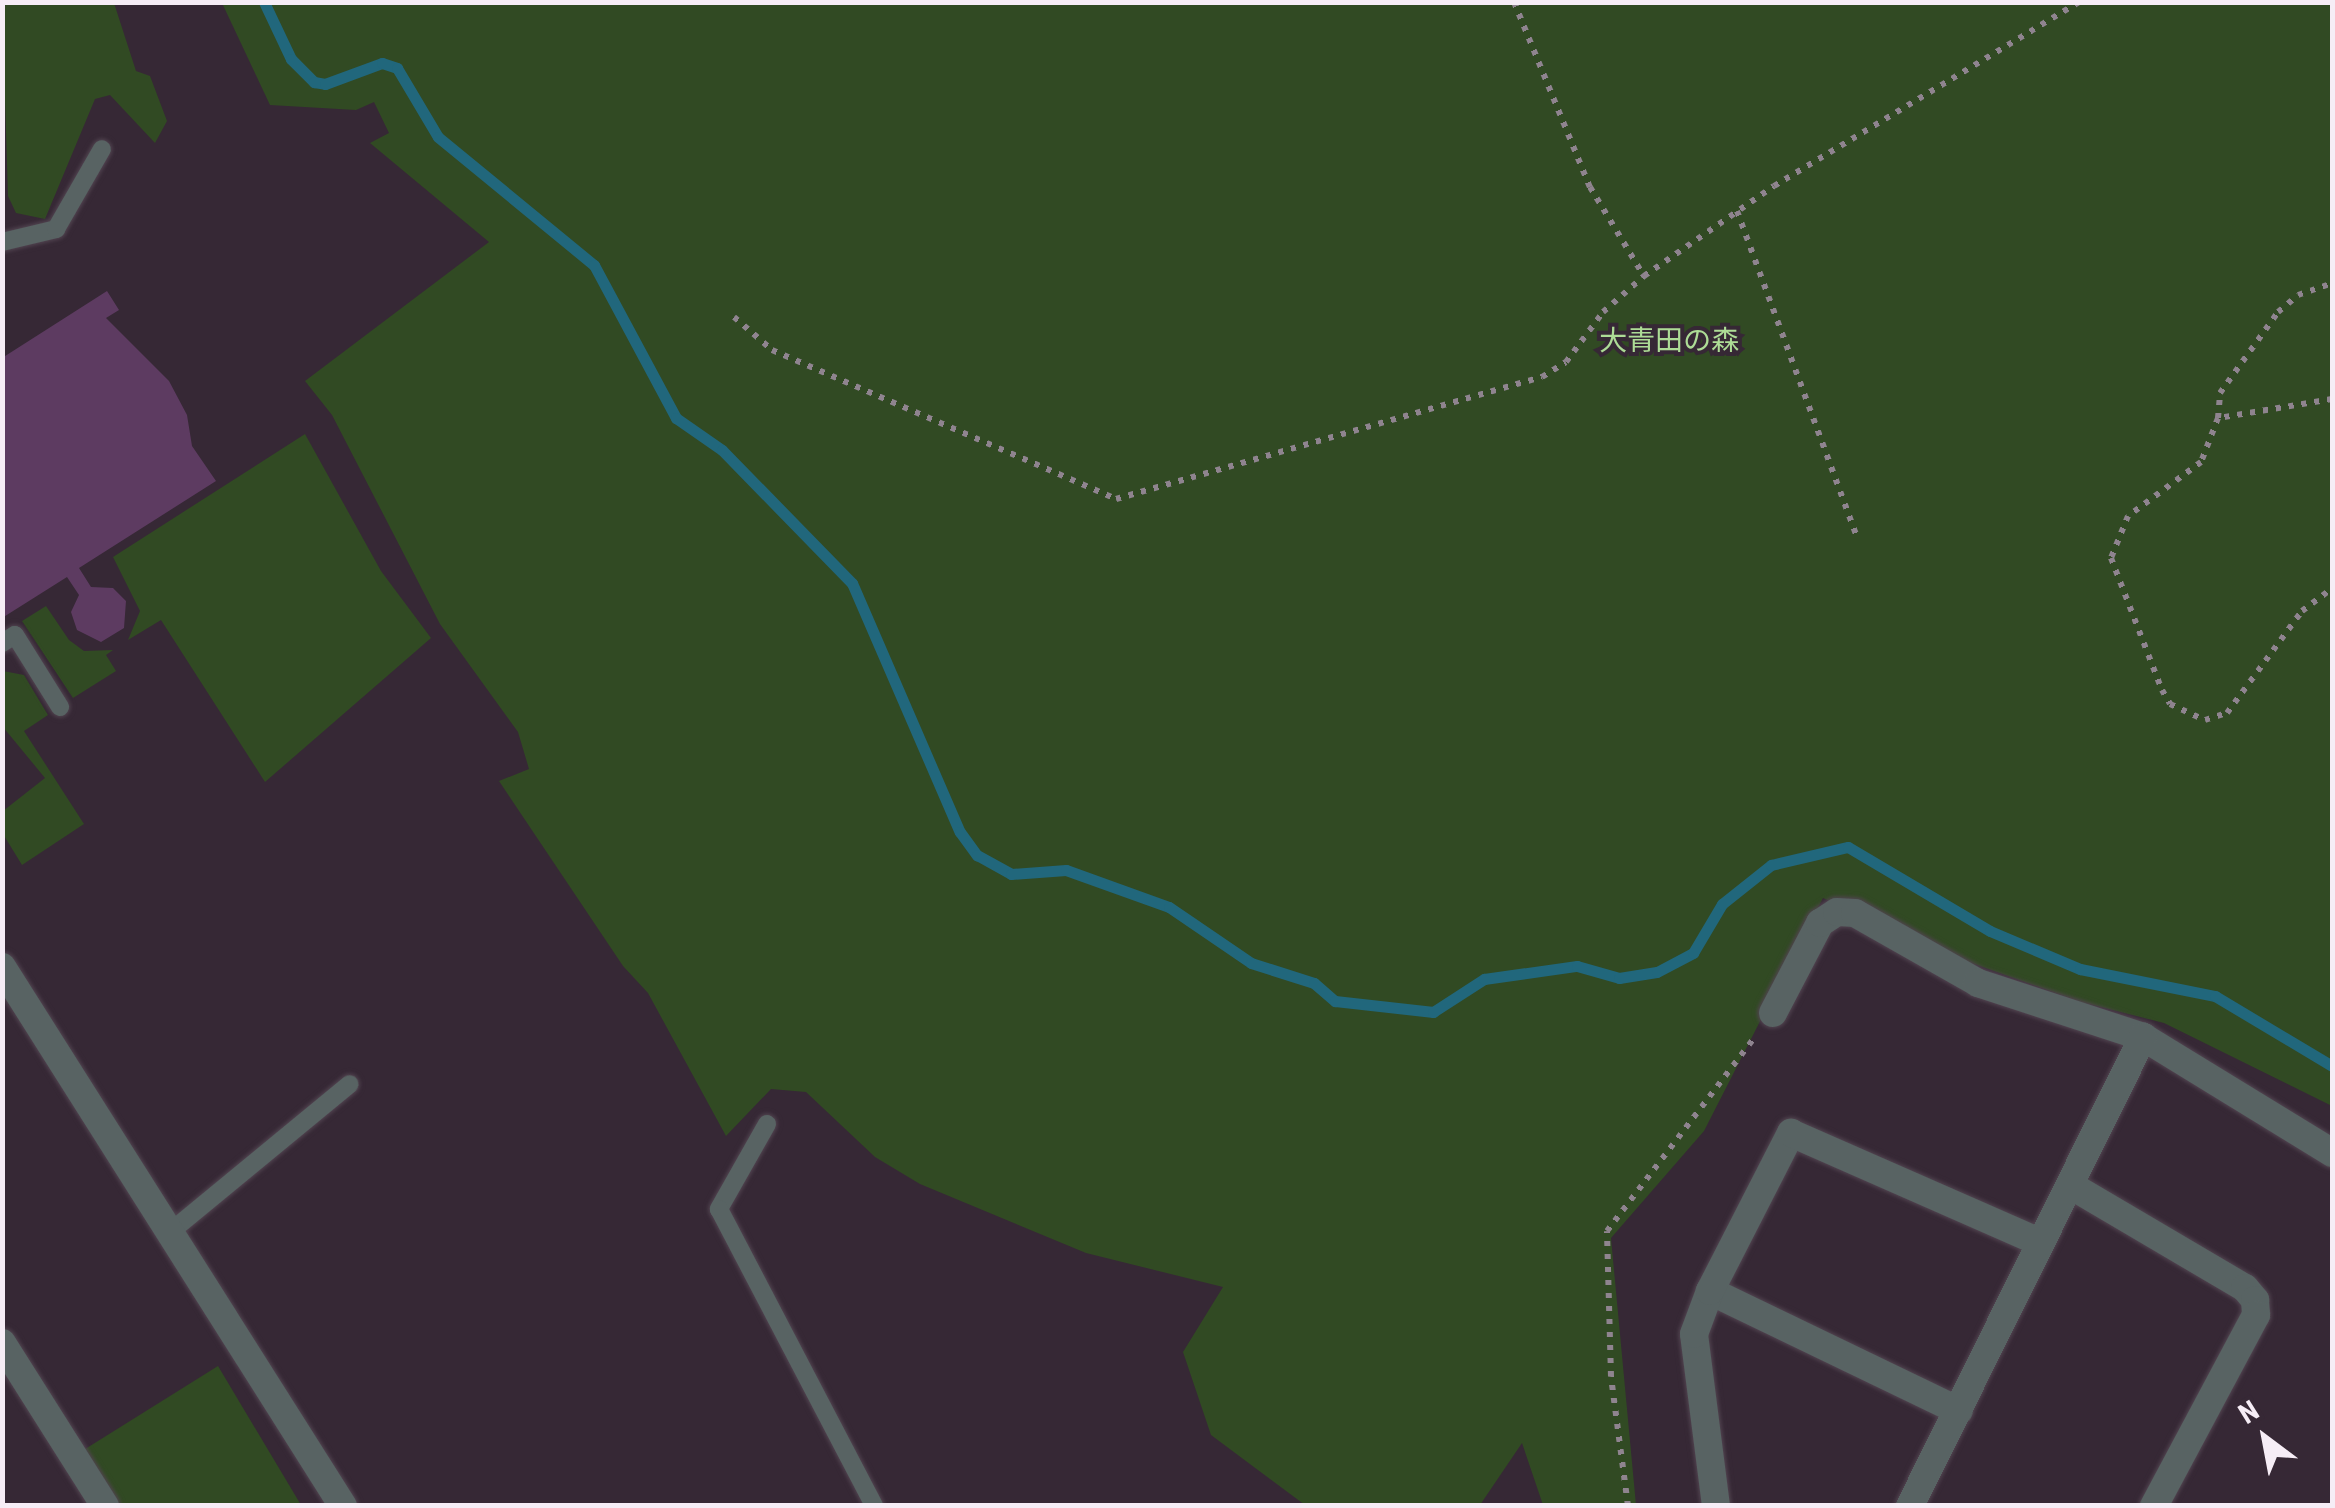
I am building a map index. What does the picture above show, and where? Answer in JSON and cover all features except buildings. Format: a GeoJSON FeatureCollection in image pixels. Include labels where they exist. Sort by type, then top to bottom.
{"type":"FeatureCollection","features":[{"type":"Feature","properties":{"kind":"street"},"geometry":{"type":"LineString","coordinates":[[1773,1013],[1820,923],[1838,912],[1855,913],[1978,983],[2143,1037],[2332,1153]]}},
{"type":"Feature","properties":{"kind":"street"},"geometry":{"type":"LineString","coordinates":[[2,968],[342,1506]]}},
{"type":"Feature","properties":{"kind":"street"},"geometry":{"type":"LineString","coordinates":[[1910,1506],[1959,1411],[2037,1241],[2070,1185],[2143,1037]]}},
{"type":"Feature","properties":{"kind":"street"},"geometry":{"type":"LineString","coordinates":[[1716,1506],[1694,1334],[1710,1290],[1791,1133],[2037,1241]]}},
{"type":"Feature","properties":{"kind":"street"},"geometry":{"type":"LineString","coordinates":[[2070,1185],[2245,1288],[2255,1300],[2256,1315],[2154,1506]]}},
{"type":"Feature","properties":{"kind":"street"},"geometry":{"type":"LineString","coordinates":[[1710,1290],[1959,1411]]}},
{"type":"Feature","properties":{"kind":"street"},"geometry":{"type":"LineString","coordinates":[[2,1342],[105,1506]]}},
{"type":"Feature","properties":{"kind":"lane"},"geometry":{"type":"LineString","coordinates":[[2,242],[56,229],[102,149]]}},
{"type":"Feature","properties":{"kind":"lane"},"geometry":{"type":"LineString","coordinates":[[2,643],[15,635],[60,707]]}},
{"type":"Feature","properties":{"kind":"lane"},"geometry":{"type":"LineString","coordinates":[[169,1234],[350,1084]]}},
{"type":"Feature","properties":{"kind":"lane"},"geometry":{"type":"LineString","coordinates":[[767,1124],[719,1209],[874,1506]]}},
{"type":"Feature","properties":{"kind":"path"},"geometry":{"type":"LineString","coordinates":[[1514,2],[1590,187],[1644,276]]}},
{"type":"Feature","properties":{"kind":"path"},"geometry":{"type":"LineString","coordinates":[[734,316],[772,350],[1116,499],[1542,377],[1566,362],[1603,312],[1644,276],[1737,212],[2019,33],[2079,2]]}},
{"type":"Feature","properties":{"kind":"path"},"geometry":{"type":"LineString","coordinates":[[1737,212],[1856,535]]}},
{"type":"Feature","properties":{"kind":"path"},"geometry":{"type":"LineString","coordinates":[[2332,282],[2298,295],[2278,312],[2220,393],[2218,418],[2201,462],[2128,516],[2111,558],[2170,704],[2204,720],[2228,713],[2302,610],[2332,588]]}},
{"type":"Feature","properties":{"kind":"path"},"geometry":{"type":"LineString","coordinates":[[2218,418],[2332,399]]}},
{"type":"Feature","properties":{"kind":"path"},"geometry":{"type":"LineString","coordinates":[[1628,1506],[1611,1376],[1606,1231],[1773,1013]]}},
{"type":"Feature","properties":{"kind":"green space"},"geometry":{"type":"Polygon","coordinates":[[[2,3],[114,3],[136,71],[150,76],[167,121],[155,143],[110,95],[95,99],[45,219],[16,213],[8,196],[2,3]]]}},
{"type":"Feature","properties":{"kind":"green space","name":"大青田の森"},"geometry":{"type":"Polygon","coordinates":[[[222,3],[2332,3],[2332,1106],[2164,1023],[2081,1002],[1966,961],[1823,898],[1704,1131],[1611,1238],[1636,1505],[1543,1505],[1522,1443],[1480,1505],[1305,1505],[1211,1435],[1183,1352],[1223,1287],[1086,1253],[920,1184],[875,1157],[806,1092],[771,1089],[726,1136],[648,993],[623,966],[499,781],[529,769],[518,732],[440,624],[332,415],[305,381],[489,242],[370,143],[389,133],[374,102],[356,110],[270,105],[222,3]]]}},
{"type":"Feature","properties":{"kind":"green space"},"geometry":{"type":"Polygon","coordinates":[[[305,434],[381,571],[431,638],[265,782],[161,620],[128,640],[140,611],[113,557],[305,434]]]}},
{"type":"Feature","properties":{"kind":"green space"},"geometry":{"type":"Polygon","coordinates":[[[46,606],[69,640],[84,651],[113,650],[106,655],[116,671],[73,698],[22,621],[46,606]]]}},
{"type":"Feature","properties":{"kind":"green space"},"geometry":{"type":"Polygon","coordinates":[[[3,671],[24,675],[48,715],[24,731],[84,824],[22,865],[3,834],[3,811],[45,778],[3,727],[3,671]]]}},
{"type":"Feature","properties":{"kind":"green space"},"geometry":{"type":"Polygon","coordinates":[[[218,1366],[301,1505],[116,1505],[82,1451],[218,1366]]]}},
{"type":"Feature","properties":{"kind":"waterway"},"geometry":{"type":"LineString","coordinates":[[264,2],[291,59],[314,82],[325,84],[382,63],[397,68],[438,137],[594,265],[676,418],[722,450],[852,583],[960,832],[977,855],[1011,874],[1066,870],[1169,907],[1251,963],[1314,983],[1335,1001],[1433,1012],[1484,979],[1577,966],[1619,978],[1657,972],[1693,953],[1722,904],[1771,865],[1848,847],[1990,931],[2080,969],[2215,996],[2332,1066]]}}]}
